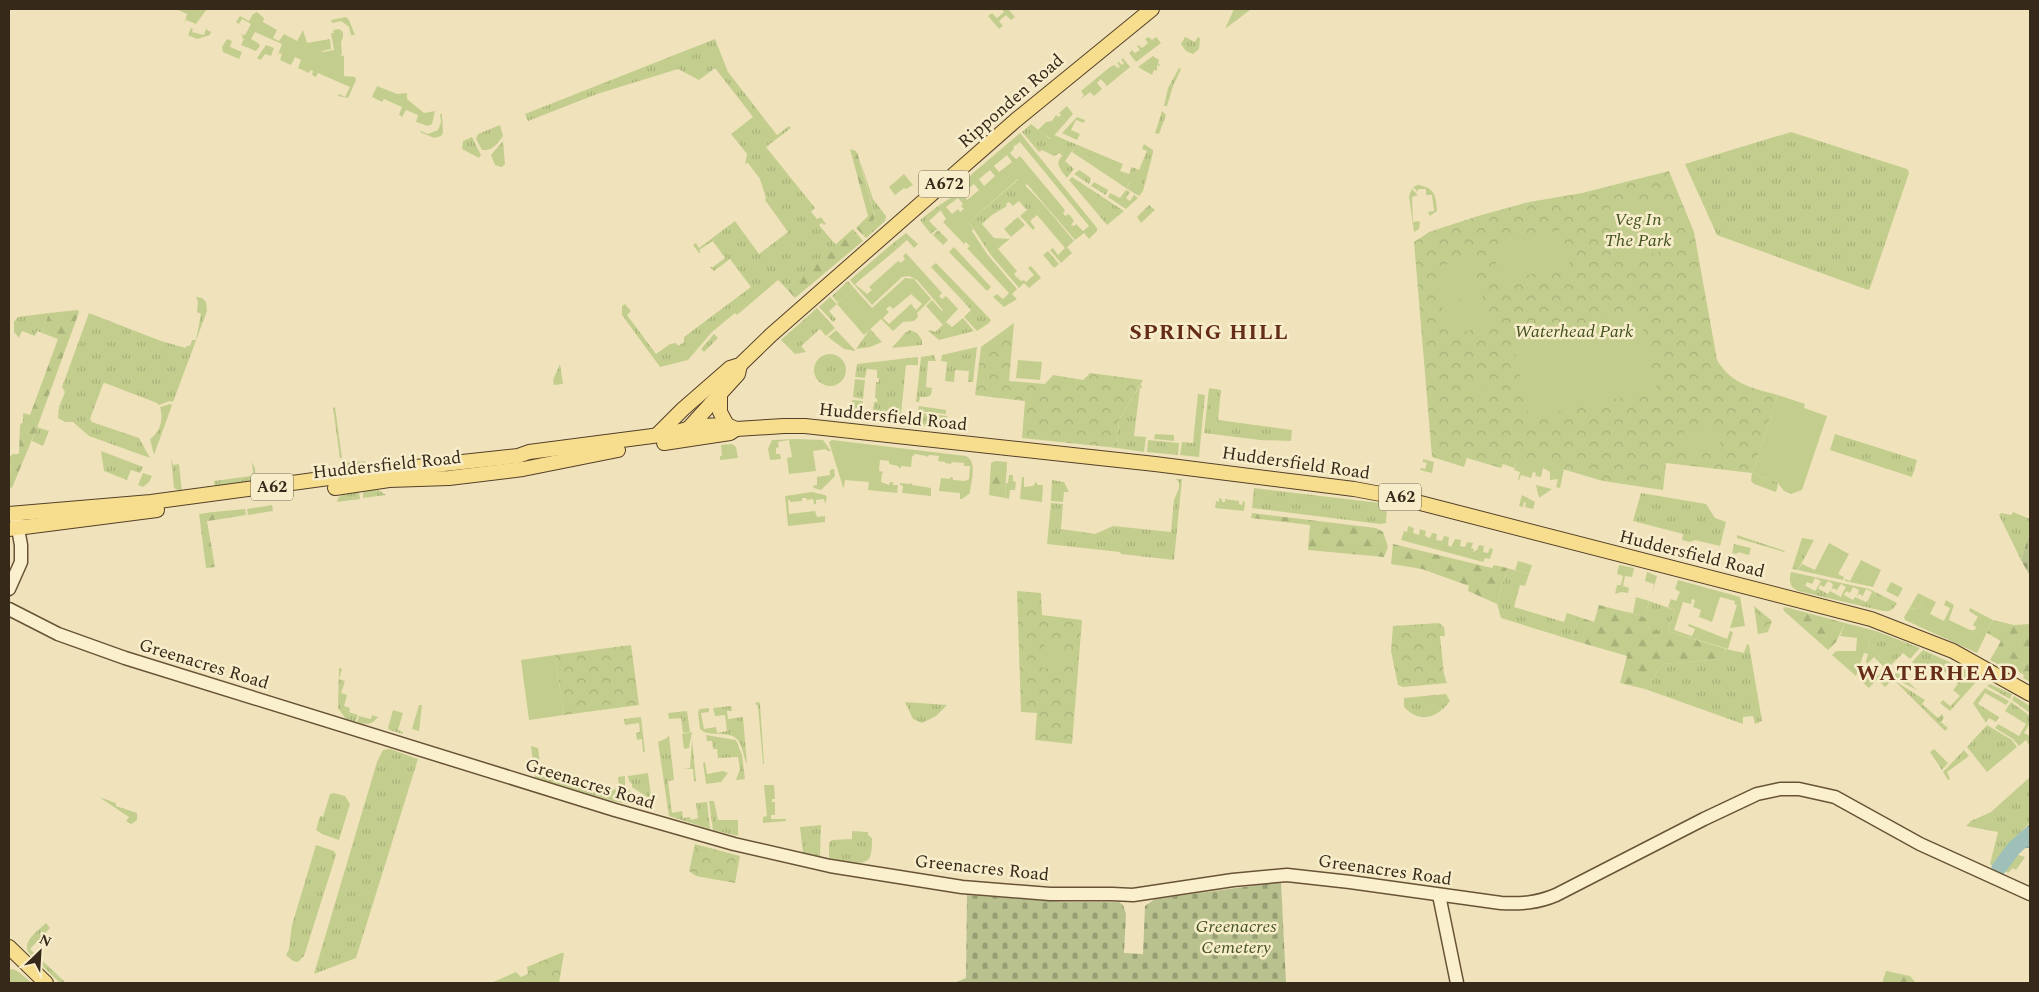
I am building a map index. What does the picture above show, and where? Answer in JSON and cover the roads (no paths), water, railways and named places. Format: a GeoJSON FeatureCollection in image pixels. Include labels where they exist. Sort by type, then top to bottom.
{"type":"FeatureCollection","features":[{"type":"Feature","properties":{"kind":"main road","name":"Ripponden Road"},"geometry":{"type":"LineString","coordinates":[[657,435],[730,368],[740,365],[771,335],[1016,120],[1152,9]]}},
{"type":"Feature","properties":{"kind":"main road","name":"Ripponden Road"},"geometry":{"type":"LineString","coordinates":[[720,396],[738,374],[740,365]]}},
{"type":"Feature","properties":{"kind":"main road"},"geometry":{"type":"LineString","coordinates":[[720,396],[720,410],[731,427]]}},
{"type":"Feature","properties":{"kind":"main road","name":"A672"},"geometry":{"type":"LineString","coordinates":[[682,434],[714,399],[720,396]]}},
{"type":"Feature","properties":{"kind":"main road"},"geometry":{"type":"LineString","coordinates":[[676,417],[682,434]]}},
{"type":"Feature","properties":{"kind":"main road","name":"Huddersfield Road"},"geometry":{"type":"LineString","coordinates":[[13,529],[389,480],[449,478],[512,471],[682,434],[731,427],[784,426],[837,429],[965,445],[1312,482],[1397,497],[1871,619],[1953,652],[2030,694]]}},
{"type":"Feature","properties":{"kind":"main road","name":"Huddersfield Road"},"geometry":{"type":"LineString","coordinates":[[12,513],[164,501],[388,470],[518,456],[529,452],[657,435],[682,434]]}},
{"type":"Feature","properties":{"kind":"main road"},"geometry":{"type":"LineString","coordinates":[[9,947],[46,983]]}},
{"type":"Feature","properties":{"kind":"street"},"geometry":{"type":"LineString","coordinates":[[9,589],[21,562],[21,545],[13,529],[12,513]]}},
{"type":"Feature","properties":{"kind":"street","name":"Greenacres Road"},"geometry":{"type":"LineString","coordinates":[[9,609],[58,634],[125,658],[615,810],[792,859],[962,887],[1031,893],[1133,895],[1233,880],[1287,875],[1514,904],[1540,901],[1757,794],[1799,789],[1836,796],[1920,844],[1948,855],[2030,894]]}},
{"type":"Feature","properties":{"kind":"street"},"geometry":{"type":"LineString","coordinates":[[1439,895],[1457,983]]}},
{"type":"Feature","properties":{"kind":"water"},"geometry":{"type":"Polygon","coordinates":[[[2030,824],[2030,847],[2014,848],[2020,836],[2030,824]]]}},
{"type":"Feature","properties":{"kind":"waterway"},"geometry":{"type":"LineString","coordinates":[[1999,868],[2014,848],[2030,834]]}},
{"type":"Feature","properties":{"kind":"district","name":"SPRING HILL"},"geometry":{"type":"Point","coordinates":[1209,332]}},
{"type":"Feature","properties":{"kind":"district","name":"WATERHEAD"},"geometry":{"type":"Point","coordinates":[1937,673]}},
{"type":"Feature","properties":{"kind":"park label","name":"Veg In The Park"},"geometry":{"type":"Point","coordinates":[1638,229]}},
{"type":"Feature","properties":{"kind":"park label","name":"Waterhead Park"},"geometry":{"type":"Point","coordinates":[1574,331]}},
{"type":"Feature","properties":{"kind":"park label","name":"Greenacres Cemetery"},"geometry":{"type":"Point","coordinates":[1236,936]}}]}
